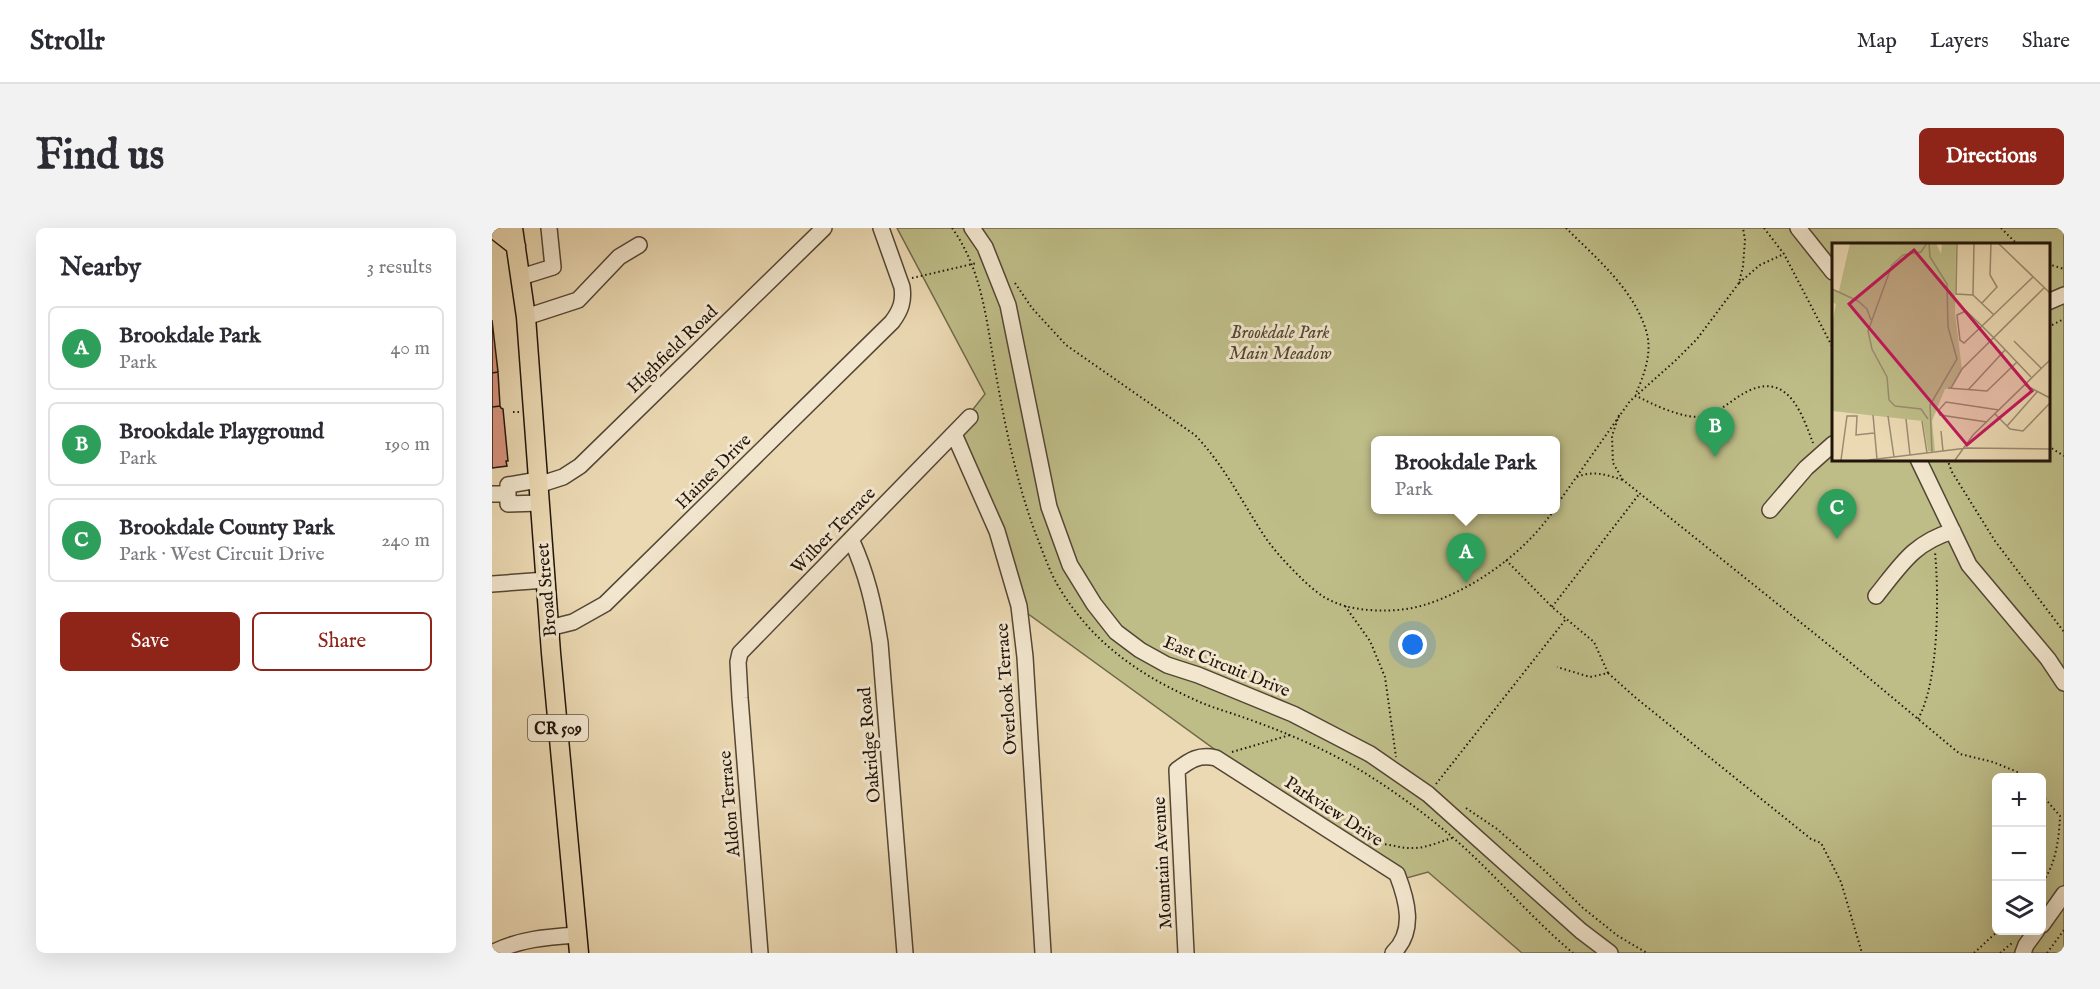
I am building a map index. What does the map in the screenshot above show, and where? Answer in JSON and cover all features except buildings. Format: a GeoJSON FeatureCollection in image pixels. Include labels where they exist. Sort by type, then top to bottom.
{"type":"FeatureCollection","features":[{"type":"Feature","properties":{"kind":"main road"},"geometry":{"type":"LineString","coordinates":[[493,228],[514,237]]}},
{"type":"Feature","properties":{"kind":"main road","name":"Broad Street"},"geometry":{"type":"LineString","coordinates":[[514,237],[526,317],[549,628],[579,953]]}},
{"type":"Feature","properties":{"kind":"street"},"geometry":{"type":"LineString","coordinates":[[521,277],[553,267],[549,228]]}},
{"type":"Feature","properties":{"kind":"street","name":"Highfield Road"},"geometry":{"type":"LineString","coordinates":[[538,489],[580,466],[824,228]]}},
{"type":"Feature","properties":{"kind":"street"},"geometry":{"type":"LineString","coordinates":[[881,228],[899,280]]}},
{"type":"Feature","properties":{"kind":"street","name":"East Circuit Drive"},"geometry":{"type":"LineString","coordinates":[[972,228],[985,247],[1008,305],[1048,507],[1070,565],[1094,604],[1116,632],[1140,650],[1167,665],[1198,675],[1293,714],[1364,751],[1428,794],[1581,932],[1610,953]]}},
{"type":"Feature","properties":{"kind":"street"},"geometry":{"type":"LineString","coordinates":[[1798,228],[1832,271]]}},
{"type":"Feature","properties":{"kind":"street"},"geometry":{"type":"LineString","coordinates":[[526,317],[578,300],[619,257],[639,245]]}},
{"type":"Feature","properties":{"kind":"street","name":"Haines Drive"},"geometry":{"type":"LineString","coordinates":[[549,628],[573,622],[605,604],[892,322],[902,304],[903,296],[899,280]]}},
{"type":"Feature","properties":{"kind":"street"},"geometry":{"type":"LineString","coordinates":[[2049,302],[2064,295]]}},
{"type":"Feature","properties":{"kind":"street","name":"Wilber Terrace"},"geometry":{"type":"LineString","coordinates":[[740,653],[970,417]]}},
{"type":"Feature","properties":{"kind":"street","name":"Overlook Terrace"},"geometry":{"type":"LineString","coordinates":[[954,434],[997,531],[1019,606],[1025,657],[1043,953]]}},
{"type":"Feature","properties":{"kind":"street"},"geometry":{"type":"LineString","coordinates":[[1770,510],[1795,480],[1832,445]]}},
{"type":"Feature","properties":{"kind":"street"},"geometry":{"type":"LineString","coordinates":[[1918,460],[1970,565],[2048,659],[2064,683]]}},
{"type":"Feature","properties":{"kind":"street"},"geometry":{"type":"LineString","coordinates":[[492,494],[538,489]]}},
{"type":"Feature","properties":{"kind":"street"},"geometry":{"type":"LineString","coordinates":[[508,494],[538,489]]}},
{"type":"Feature","properties":{"kind":"street"},"geometry":{"type":"LineString","coordinates":[[1875,596],[1921,545],[1932,538],[1953,531]]}},
{"type":"Feature","properties":{"kind":"street","name":"Oakridge Road"},"geometry":{"type":"LineString","coordinates":[[851,539],[863,566],[871,593],[880,643],[905,953]]}},
{"type":"Feature","properties":{"kind":"street"},"geometry":{"type":"LineString","coordinates":[[492,584],[546,580]]}},
{"type":"Feature","properties":{"kind":"street","name":"Aldon Terrace"},"geometry":{"type":"LineString","coordinates":[[740,653],[738,662],[740,698],[760,953]]}},
{"type":"Feature","properties":{"kind":"street","name":"Parkview Drive"},"geometry":{"type":"LineString","coordinates":[[1177,770],[1188,761],[1200,756],[1216,759],[1397,874],[1407,908],[1407,929],[1404,941],[1393,953]]}},
{"type":"Feature","properties":{"kind":"street","name":"Mountain Avenue"},"geometry":{"type":"LineString","coordinates":[[1177,770],[1186,953]]}},
{"type":"Feature","properties":{"kind":"street"},"geometry":{"type":"LineString","coordinates":[[2046,919],[2064,894]]}},
{"type":"Feature","properties":{"kind":"street"},"geometry":{"type":"LineString","coordinates":[[492,953],[520,941],[577,934]]}},
{"type":"Feature","properties":{"kind":"street"},"geometry":{"type":"LineString","coordinates":[[2023,953],[2033,935]]}},
{"type":"Feature","properties":{"kind":"path"},"geometry":{"type":"LineString","coordinates":[[952,228],[972,265],[986,310],[1007,434],[1021,492],[1052,574],[1078,614],[1102,642],[1138,671],[1193,700],[1290,735],[1330,754],[1360,770],[1423,813],[1469,852],[1535,920],[1573,953]]}},
{"type":"Feature","properties":{"kind":"path"},"geometry":{"type":"LineString","coordinates":[[1566,228],[1600,263],[1638,308],[1648,336],[1648,354],[1642,381],[1635,395]]}},
{"type":"Feature","properties":{"kind":"path"},"geometry":{"type":"LineString","coordinates":[[1739,283],[1745,240],[1743,228]]}},
{"type":"Feature","properties":{"kind":"path"},"geometry":{"type":"LineString","coordinates":[[1764,228],[1784,254],[1832,346]]}},
{"type":"Feature","properties":{"kind":"path"},"geometry":{"type":"LineString","coordinates":[[2001,228],[2017,243]]}},
{"type":"Feature","properties":{"kind":"path"},"geometry":{"type":"LineString","coordinates":[[1560,501],[1635,395],[1697,339],[1739,283],[1760,264],[1784,254]]}},
{"type":"Feature","properties":{"kind":"path"},"geometry":{"type":"LineString","coordinates":[[2049,264],[2064,268]]}},
{"type":"Feature","properties":{"kind":"path"},"geometry":{"type":"LineString","coordinates":[[899,280],[972,265]]}},
{"type":"Feature","properties":{"kind":"path"},"geometry":{"type":"LineString","coordinates":[[1014,281],[1032,308],[1066,345],[1195,435],[1213,453],[1281,558],[1316,591],[1332,602],[1380,611],[1419,608],[1457,592],[1506,560],[1545,523],[1551,514]]}},
{"type":"Feature","properties":{"kind":"path"},"geometry":{"type":"LineString","coordinates":[[2049,326],[2064,319]]}},
{"type":"Feature","properties":{"kind":"path"},"geometry":{"type":"LineString","coordinates":[[1635,395],[1688,416],[1704,416],[1753,389],[1767,386],[1780,388],[1798,406],[1820,455]]}},
{"type":"Feature","properties":{"kind":"path"},"geometry":{"type":"LineString","coordinates":[[1619,415],[1612,436],[1613,463],[1623,480]]}},
{"type":"Feature","properties":{"kind":"path"},"geometry":{"type":"LineString","coordinates":[[2049,447],[2064,456]]}},
{"type":"Feature","properties":{"kind":"path"},"geometry":{"type":"LineString","coordinates":[[1947,460],[1952,472],[1995,541],[2064,632]]}},
{"type":"Feature","properties":{"kind":"path"},"geometry":{"type":"LineString","coordinates":[[1576,477],[1587,473],[1605,474],[1623,480],[1960,754],[1993,762],[2020,773]]}},
{"type":"Feature","properties":{"kind":"path"},"geometry":{"type":"LineString","coordinates":[[1552,607],[1640,493]]}},
{"type":"Feature","properties":{"kind":"path"},"geometry":{"type":"LineString","coordinates":[[1918,719],[1924,708],[1935,659],[1937,572],[1932,538]]}},
{"type":"Feature","properties":{"kind":"path"},"geometry":{"type":"LineString","coordinates":[[1506,560],[1552,607],[1594,642],[1608,673],[1811,839],[1821,843],[1841,882],[1862,953]]}},
{"type":"Feature","properties":{"kind":"path"},"geometry":{"type":"LineString","coordinates":[[1345,606],[1370,641],[1385,676],[1394,735],[1395,772]]}},
{"type":"Feature","properties":{"kind":"path"},"geometry":{"type":"LineString","coordinates":[[1428,794],[1566,619]]}},
{"type":"Feature","properties":{"kind":"path"},"geometry":{"type":"LineString","coordinates":[[1557,667],[1590,677],[1608,673]]}},
{"type":"Feature","properties":{"kind":"path"},"geometry":{"type":"LineString","coordinates":[[1231,752],[1290,735]]}},
{"type":"Feature","properties":{"kind":"path"},"geometry":{"type":"LineString","coordinates":[[2043,881],[2049,873],[2059,840],[2060,816],[2046,800]]}},
{"type":"Feature","properties":{"kind":"path"},"geometry":{"type":"LineString","coordinates":[[1464,807],[1497,829],[1617,936],[1647,953]]}},
{"type":"Feature","properties":{"kind":"path"},"geometry":{"type":"LineString","coordinates":[[1371,845],[1388,843],[1409,848],[1452,838]]}},
{"type":"Feature","properties":{"kind":"path"},"geometry":{"type":"LineString","coordinates":[[2047,953],[2064,930]]}},
{"type":"Feature","properties":{"kind":"path"},"geometry":{"type":"LineString","coordinates":[[1974,953],[1994,935]]}},
{"type":"Feature","properties":{"kind":"green space","name":"Brookdale Park Main Meadow"},"geometry":{"type":"Polygon","coordinates":[[[897,228],[2064,228],[2064,953],[1522,953],[1428,872],[1396,881],[1013,603],[960,426],[985,394],[897,228]]]}},
{"type":"Feature","properties":{"kind":"place","name":"Brookdale Playground"},"geometry":{"type":"Point","coordinates":[1715,457]}},
{"type":"Feature","properties":{"kind":"place","name":"Brookdale County Park"},"geometry":{"type":"Point","coordinates":[1837,539]}},
{"type":"Feature","properties":{"kind":"place","name":"Brookdale Park"},"geometry":{"type":"Point","coordinates":[1466,583]}}]}
